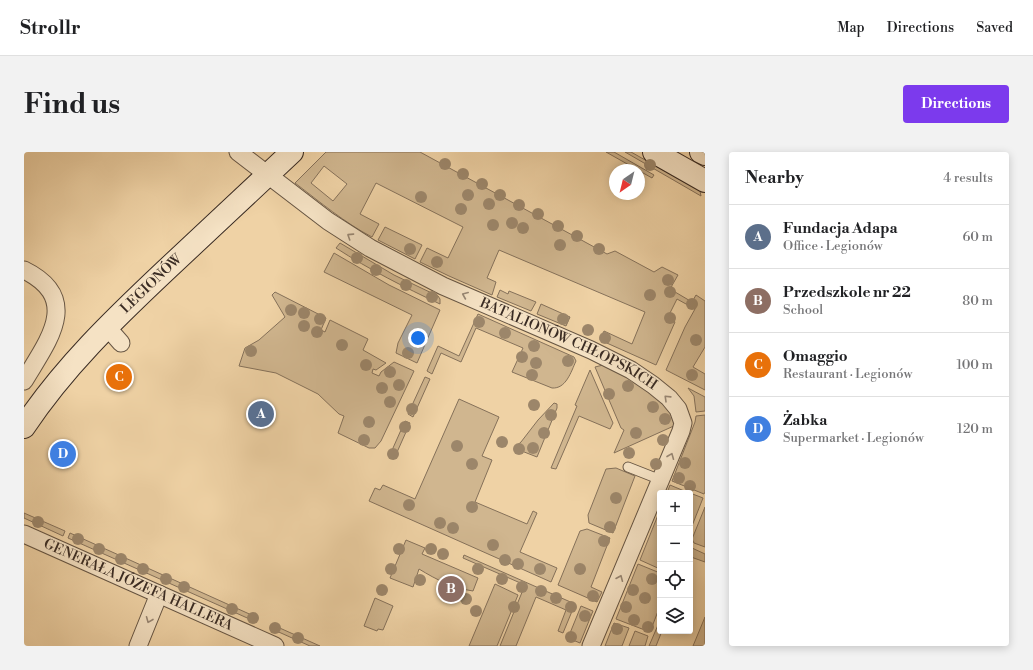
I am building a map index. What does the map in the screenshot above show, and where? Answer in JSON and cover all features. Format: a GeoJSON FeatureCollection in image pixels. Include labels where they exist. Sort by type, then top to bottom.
{"type":"FeatureCollection","features":[{"type":"Feature","properties":{"kind":"street","name":"BATALIONÓW CHŁOPSKICH"},"geometry":{"type":"LineString","coordinates":[[238,152],[328,221],[370,248],[443,286],[591,350],[631,370],[669,398],[678,409],[683,423],[681,431],[591,646]]}},
{"type":"Feature","properties":{"kind":"street","name":"LEGIONÓW"},"geometry":{"type":"LineString","coordinates":[[24,427],[75,360],[107,327],[292,152]]}},
{"type":"Feature","properties":{"kind":"street"},"geometry":{"type":"LineString","coordinates":[[654,152],[705,181]]}},
{"type":"Feature","properties":{"kind":"street"},"geometry":{"type":"LineString","coordinates":[[24,270],[36,276],[50,290],[55,303],[56,316],[49,338],[24,381]]}},
{"type":"Feature","properties":{"kind":"street"},"geometry":{"type":"LineString","coordinates":[[107,327],[120,343]]}},
{"type":"Feature","properties":{"kind":"street","name":"GENERAŁA JÓZEFA HALLERA"},"geometry":{"type":"LineString","coordinates":[[24,534],[275,646]]}},
{"type":"Feature","properties":{"kind":"street"},"geometry":{"type":"LineString","coordinates":[[138,646],[159,594]]}},
{"type":"Feature","properties":{"kind":"lane"},"geometry":{"type":"LineString","coordinates":[[628,467],[661,480]]}},
{"type":"Feature","properties":{"kind":"shaded area"},"geometry":{"type":"Polygon","coordinates":[[[326,152],[420,152],[607,254],[615,251],[654,272],[662,267],[678,275],[670,289],[692,302],[696,295],[705,301],[705,347],[693,367],[705,374],[705,390],[666,370],[685,327],[695,309],[677,299],[669,315],[675,322],[656,365],[600,340],[604,331],[632,344],[645,312],[499,250],[487,278],[496,282],[492,295],[420,262],[427,248],[448,258],[463,227],[376,183],[360,214],[379,224],[372,237],[342,219],[295,183],[326,152]],[[324,166],[311,183],[333,201],[347,184],[324,166]]]}},
{"type":"Feature","properties":{"kind":"shaded area"},"geometry":{"type":"Polygon","coordinates":[[[606,152],[614,152],[635,164],[627,164],[606,152]]]}},
{"type":"Feature","properties":{"kind":"shaded area"},"geometry":{"type":"Polygon","coordinates":[[[625,152],[631,152],[700,191],[701,196],[625,152]]]}},
{"type":"Feature","properties":{"kind":"shaded area"},"geometry":{"type":"Polygon","coordinates":[[[645,170],[654,175],[652,178],[645,174],[645,170]]]}},
{"type":"Feature","properties":{"kind":"shaded area"},"geometry":{"type":"Polygon","coordinates":[[[385,227],[422,245],[415,259],[378,240],[385,227]]]}},
{"type":"Feature","properties":{"kind":"shaded area"},"geometry":{"type":"Polygon","coordinates":[[[340,243],[394,275],[438,296],[440,299],[440,304],[362,264],[336,248],[340,243]]]}},
{"type":"Feature","properties":{"kind":"shaded area"},"geometry":{"type":"Polygon","coordinates":[[[334,253],[389,285],[440,310],[417,363],[396,353],[398,343],[412,315],[324,272],[334,253]]]}},
{"type":"Feature","properties":{"kind":"shaded area"},"geometry":{"type":"Polygon","coordinates":[[[500,290],[508,294],[509,291],[536,302],[531,311],[497,297],[500,290]]]}},
{"type":"Feature","properties":{"kind":"shaded area"},"geometry":{"type":"Polygon","coordinates":[[[275,292],[326,318],[321,330],[325,332],[330,320],[368,339],[363,350],[386,363],[376,370],[373,369],[372,373],[379,376],[381,372],[394,362],[414,371],[381,441],[375,448],[369,448],[338,433],[344,416],[339,414],[318,394],[276,373],[239,366],[245,348],[259,340],[285,317],[272,295],[275,292]]]}},
{"type":"Feature","properties":{"kind":"shaded area"},"geometry":{"type":"Polygon","coordinates":[[[541,304],[570,317],[566,326],[537,314],[541,304]]]}},
{"type":"Feature","properties":{"kind":"shaded area"},"geometry":{"type":"Polygon","coordinates":[[[478,314],[574,357],[576,361],[570,375],[561,386],[552,388],[512,372],[523,348],[476,328],[461,362],[441,353],[432,374],[427,371],[438,346],[459,356],[478,314]]]}},
{"type":"Feature","properties":{"kind":"shaded area"},"geometry":{"type":"Polygon","coordinates":[[[603,365],[635,381],[664,404],[671,413],[676,425],[614,453],[624,430],[621,428],[595,367],[603,365]]]}},
{"type":"Feature","properties":{"kind":"shaded area"},"geometry":{"type":"Polygon","coordinates":[[[590,370],[613,423],[610,429],[579,416],[556,469],[551,468],[577,406],[575,405],[590,370]]]}},
{"type":"Feature","properties":{"kind":"shaded area"},"geometry":{"type":"Polygon","coordinates":[[[425,377],[430,379],[413,417],[408,414],[425,377]]]}},
{"type":"Feature","properties":{"kind":"shaded area"},"geometry":{"type":"Polygon","coordinates":[[[688,388],[705,397],[705,411],[696,412],[694,396],[688,388]]]}},
{"type":"Feature","properties":{"kind":"shaded area"},"geometry":{"type":"Polygon","coordinates":[[[459,399],[499,417],[482,456],[492,460],[475,502],[527,524],[533,511],[537,513],[520,552],[557,568],[551,582],[369,501],[375,488],[380,490],[383,485],[415,499],[459,399]]]}},
{"type":"Feature","properties":{"kind":"shaded area"},"geometry":{"type":"Polygon","coordinates":[[[554,403],[557,404],[557,408],[537,457],[514,448],[521,442],[538,420],[554,403]]]}},
{"type":"Feature","properties":{"kind":"shaded area"},"geometry":{"type":"Polygon","coordinates":[[[705,415],[704,494],[672,481],[696,416],[705,415]]]}},
{"type":"Feature","properties":{"kind":"shaded area"},"geometry":{"type":"Polygon","coordinates":[[[405,421],[410,423],[394,459],[389,457],[405,421]]]}},
{"type":"Feature","properties":{"kind":"shaded area"},"geometry":{"type":"Polygon","coordinates":[[[616,468],[635,476],[613,533],[589,523],[588,515],[606,469],[616,468]]]}},
{"type":"Feature","properties":{"kind":"shaded area"},"geometry":{"type":"Polygon","coordinates":[[[670,485],[682,490],[668,490],[670,485]]]}},
{"type":"Feature","properties":{"kind":"shaded area"},"geometry":{"type":"Polygon","coordinates":[[[693,494],[703,498],[693,523],[693,494]]]}},
{"type":"Feature","properties":{"kind":"shaded area"},"geometry":{"type":"Polygon","coordinates":[[[705,507],[705,547],[694,543],[693,537],[705,507]]]}},
{"type":"Feature","properties":{"kind":"shaded area"},"geometry":{"type":"Polygon","coordinates":[[[24,513],[65,531],[63,536],[24,518],[24,513]]]}},
{"type":"Feature","properties":{"kind":"shaded area"},"geometry":{"type":"Polygon","coordinates":[[[657,518],[657,568],[640,560],[657,518]]]}},
{"type":"Feature","properties":{"kind":"shaded area"},"geometry":{"type":"Polygon","coordinates":[[[587,529],[610,538],[591,587],[602,592],[597,602],[558,585],[580,531],[587,529]]]}},
{"type":"Feature","properties":{"kind":"shaded area"},"geometry":{"type":"Polygon","coordinates":[[[70,533],[256,617],[256,620],[254,621],[68,538],[70,533]]]}},
{"type":"Feature","properties":{"kind":"shaded area"},"geometry":{"type":"Polygon","coordinates":[[[406,540],[425,548],[422,554],[478,578],[473,591],[445,583],[419,569],[413,587],[390,578],[406,540]]]}},
{"type":"Feature","properties":{"kind":"shaded area"},"geometry":{"type":"Polygon","coordinates":[[[693,548],[705,554],[705,562],[693,558],[693,548]]]}},
{"type":"Feature","properties":{"kind":"shaded area"},"geometry":{"type":"Polygon","coordinates":[[[464,555],[575,604],[563,633],[558,631],[566,610],[536,597],[516,646],[500,646],[525,585],[463,558],[464,555]]]}},
{"type":"Feature","properties":{"kind":"shaded area"},"geometry":{"type":"Polygon","coordinates":[[[638,564],[657,572],[657,614],[650,632],[616,619],[638,564]]]}},
{"type":"Feature","properties":{"kind":"shaded area"},"geometry":{"type":"Polygon","coordinates":[[[495,584],[518,595],[497,646],[469,646],[495,584]]]}},
{"type":"Feature","properties":{"kind":"shaded area"},"geometry":{"type":"Polygon","coordinates":[[[375,598],[393,606],[383,630],[378,629],[377,631],[364,626],[375,598]]]}},
{"type":"Feature","properties":{"kind":"shaded area"},"geometry":{"type":"Polygon","coordinates":[[[581,606],[593,611],[580,643],[568,638],[581,606]]]}},
{"type":"Feature","properties":{"kind":"shaded area"},"geometry":{"type":"Polygon","coordinates":[[[705,617],[705,646],[693,646],[705,617]]]}},
{"type":"Feature","properties":{"kind":"shaded area"},"geometry":{"type":"Polygon","coordinates":[[[614,623],[629,628],[622,646],[605,646],[614,623]]]}},
{"type":"Feature","properties":{"kind":"shaded area"},"geometry":{"type":"Polygon","coordinates":[[[272,625],[320,646],[310,646],[272,629],[272,625]]]}},
{"type":"Feature","properties":{"kind":"shaded area"},"geometry":{"type":"Polygon","coordinates":[[[657,627],[657,634],[661,634],[656,646],[649,646],[657,627]]]}},
{"type":"Feature","properties":{"kind":"shaded area"},"geometry":{"type":"Polygon","coordinates":[[[635,631],[648,636],[645,646],[629,646],[635,631]]]}},
{"type":"Feature","properties":{"kind":"place","name":"Omaggio"},"geometry":{"type":"Point","coordinates":[119,377]}},
{"type":"Feature","properties":{"kind":"place","name":"Fundacja Adapa"},"geometry":{"type":"Point","coordinates":[261,414]}},
{"type":"Feature","properties":{"kind":"place","name":"Żabka"},"geometry":{"type":"Point","coordinates":[63,454]}},
{"type":"Feature","properties":{"kind":"place","name":"Przedszkole nr 22"},"geometry":{"type":"Point","coordinates":[451,589]}}]}
